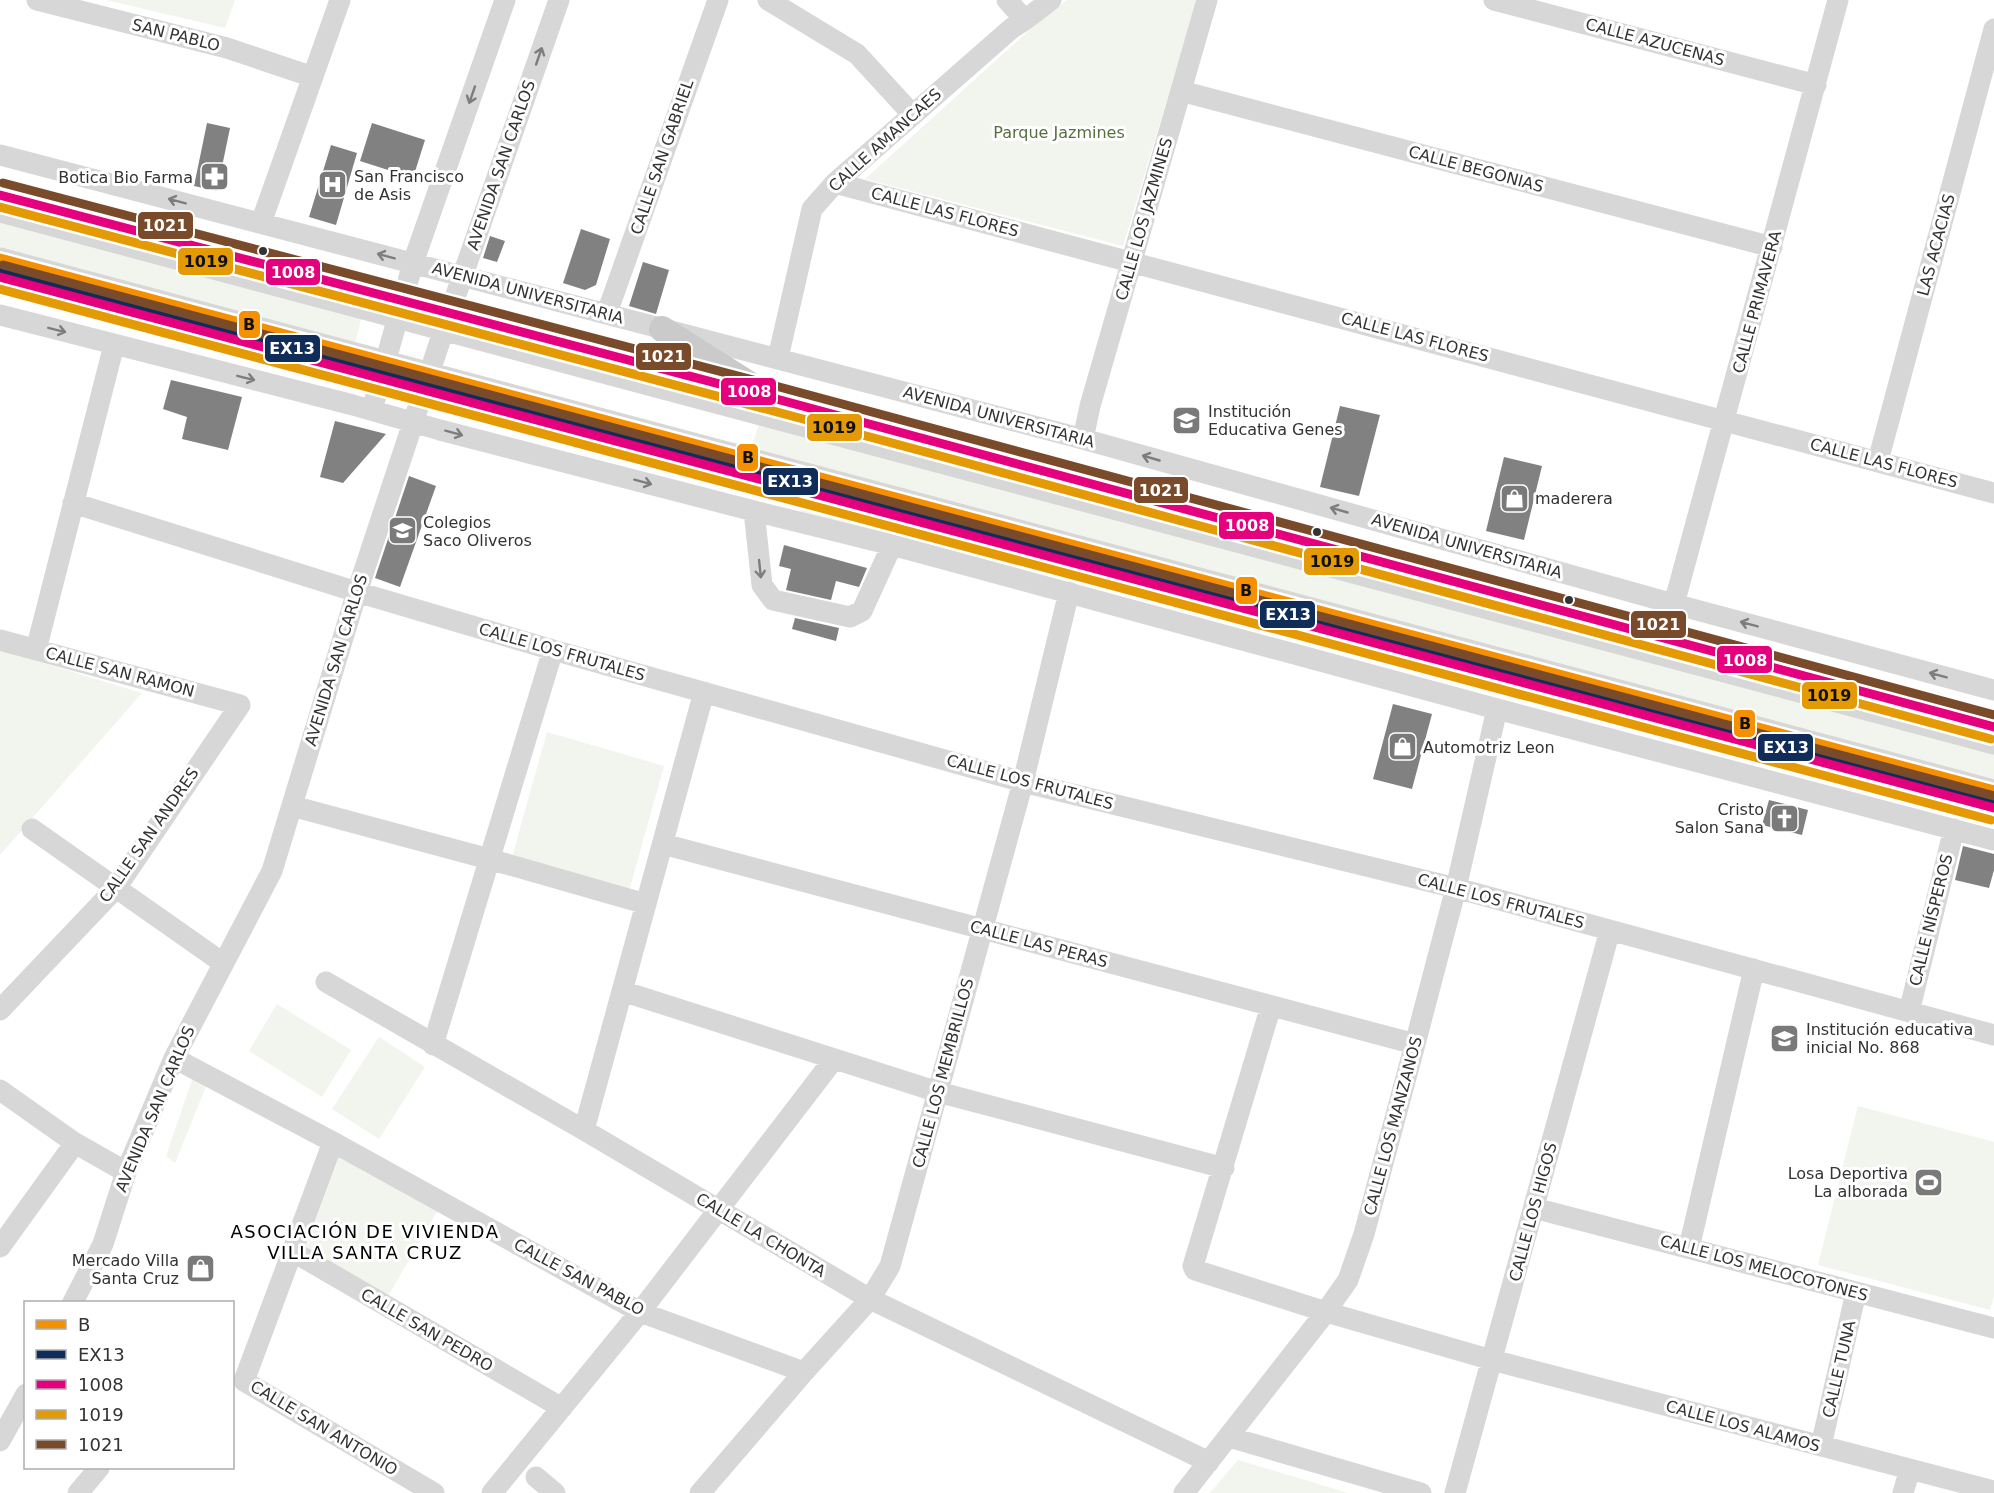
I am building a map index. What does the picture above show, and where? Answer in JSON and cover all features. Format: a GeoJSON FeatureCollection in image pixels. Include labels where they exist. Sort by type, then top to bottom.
{"type":"FeatureCollection","features":[{"type":"Feature","properties":{"kind":"main road"},"geometry":{"type":"LineString","coordinates":[[0,195],[400,309],[769,397],[1994,727]]}},
{"type":"Feature","properties":{"kind":"main road"},"geometry":{"type":"LineString","coordinates":[[0,277],[427,380],[1994,808]]}},
{"type":"Feature","properties":{"kind":"main road"},"geometry":{"type":"LineString","coordinates":[[662,329],[769,397]]}},
{"type":"Feature","properties":{"kind":"street","name":"SAN PABLO"},"geometry":{"type":"LineString","coordinates":[[37,0],[227,48],[313,77]]}},
{"type":"Feature","properties":{"kind":"street"},"geometry":{"type":"LineString","coordinates":[[261,223],[340,0]]}},
{"type":"Feature","properties":{"kind":"street"},"geometry":{"type":"LineString","coordinates":[[372,410],[413,263],[505,0]]}},
{"type":"Feature","properties":{"kind":"street","name":"AVENIDA SAN CARLOS"},"geometry":{"type":"LineString","coordinates":[[74,1301],[103,1244],[126,1172],[174,1058],[272,871],[357,592],[413,422],[559,0]]}},
{"type":"Feature","properties":{"kind":"street","name":"CALLE SAN GABRIEL"},"geometry":{"type":"LineString","coordinates":[[607,313],[718,0]]}},
{"type":"Feature","properties":{"kind":"street"},"geometry":{"type":"LineString","coordinates":[[768,0],[857,54],[912,114]]}},
{"type":"Feature","properties":{"kind":"street"},"geometry":{"type":"LineString","coordinates":[[1007,0],[1025,20]]}},
{"type":"Feature","properties":{"kind":"street","name":"CALLE AMANCAES"},"geometry":{"type":"LineString","coordinates":[[778,358],[812,210],[835,183],[912,114],[1012,28],[1051,0]]}},
{"type":"Feature","properties":{"kind":"street","name":"CALLE LOS JAZMINES"},"geometry":{"type":"LineString","coordinates":[[1083,439],[1090,406],[1207,0]]}},
{"type":"Feature","properties":{"kind":"street","name":"CALLE AZUCENAS"},"geometry":{"type":"LineString","coordinates":[[1494,0],[1816,85]]}},
{"type":"Feature","properties":{"kind":"street","name":"CALLE PRIMAVERA"},"geometry":{"type":"LineString","coordinates":[[1674,604],[1839,0]]}},
{"type":"Feature","properties":{"kind":"street","name":"LAS ACACIAS"},"geometry":{"type":"LineString","coordinates":[[1878,461],[1994,29]]}},
{"type":"Feature","properties":{"kind":"street","name":"CALLE BEGONIAS"},"geometry":{"type":"LineString","coordinates":[[1181,91],[1772,247]]}},
{"type":"Feature","properties":{"kind":"street","name":"AVENIDA UNIVERSITARIA"},"geometry":{"type":"LineString","coordinates":[[0,155],[1083,439],[1674,604],[1994,690]]}},
{"type":"Feature","properties":{"kind":"street","name":"CALLE LAS FLORES"},"geometry":{"type":"LineString","coordinates":[[835,183],[1994,493]]}},
{"type":"Feature","properties":{"kind":"street"},"geometry":{"type":"LineString","coordinates":[[0,212],[400,309]]}},
{"type":"Feature","properties":{"kind":"street"},"geometry":{"type":"LineString","coordinates":[[0,258],[384,369]]}},
{"type":"Feature","properties":{"kind":"street"},"geometry":{"type":"LineString","coordinates":[[0,315],[892,545],[1497,709],[1994,840]]}},
{"type":"Feature","properties":{"kind":"street"},"geometry":{"type":"LineString","coordinates":[[447,321],[1994,744]]}},
{"type":"Feature","properties":{"kind":"street"},"geometry":{"type":"LineString","coordinates":[[36,650],[114,345]]}},
{"type":"Feature","properties":{"kind":"street"},"geometry":{"type":"LineString","coordinates":[[427,380],[1994,790]]}},
{"type":"Feature","properties":{"kind":"street","name":"CALLE LOS FRUTALES"},"geometry":{"type":"LineString","coordinates":[[74,503],[357,592],[552,650],[1023,782],[1456,888],[1994,1035]]}},
{"type":"Feature","properties":{"kind":"street"},"geometry":{"type":"LineString","coordinates":[[754,511],[762,585],[773,600],[850,617],[862,611],[892,545]]}},
{"type":"Feature","properties":{"kind":"street","name":"CALLE LOS MEMBRILLOS"},"geometry":{"type":"LineString","coordinates":[[700,1493],[870,1299],[890,1266],[981,928],[1023,782],[1069,592]]}},
{"type":"Feature","properties":{"kind":"street","name":"CALLE SAN RAMON"},"geometry":{"type":"LineString","coordinates":[[0,640],[240,705]]}},
{"type":"Feature","properties":{"kind":"street"},"geometry":{"type":"LineString","coordinates":[[433,1045],[552,650]]}},
{"type":"Feature","properties":{"kind":"street"},"geometry":{"type":"LineString","coordinates":[[584,1130],[704,692]]}},
{"type":"Feature","properties":{"kind":"street","name":"CALLE SAN ANDRES"},"geometry":{"type":"LineString","coordinates":[[0,1011],[116,888],[240,705]]}},
{"type":"Feature","properties":{"kind":"street","name":"CALLE LOS MANZANOS"},"geometry":{"type":"LineString","coordinates":[[1184,1493],[1326,1312],[1348,1280],[1364,1234],[1416,1044],[1456,888],[1497,709]]}},
{"type":"Feature","properties":{"kind":"street"},"geometry":{"type":"LineString","coordinates":[[292,806],[646,904]]}},
{"type":"Feature","properties":{"kind":"street"},"geometry":{"type":"LineString","coordinates":[[32,829],[223,963]]}},
{"type":"Feature","properties":{"kind":"street","name":"CALLE NÍSPEROS"},"geometry":{"type":"LineString","coordinates":[[1909,1012],[1954,829]]}},
{"type":"Feature","properties":{"kind":"street","name":"CALLE LAS PERAS"},"geometry":{"type":"LineString","coordinates":[[663,844],[1416,1044]]}},
{"type":"Feature","properties":{"kind":"street","name":"CALLE LOS HIGOS"},"geometry":{"type":"LineString","coordinates":[[1455,1493],[1610,930]]}},
{"type":"Feature","properties":{"kind":"street"},"geometry":{"type":"LineString","coordinates":[[1689,1248],[1754,969]]}},
{"type":"Feature","properties":{"kind":"street","name":"CALLE LA CHONTA"},"geometry":{"type":"LineString","coordinates":[[326,982],[584,1130],[870,1299],[1209,1462]]}},
{"type":"Feature","properties":{"kind":"street"},"geometry":{"type":"LineString","coordinates":[[622,991],[938,1092],[1224,1168],[1271,1006]]}},
{"type":"Feature","properties":{"kind":"street","name":"CALLE SAN PABLO"},"geometry":{"type":"LineString","coordinates":[[174,1058],[333,1142],[640,1312],[804,1372]]}},
{"type":"Feature","properties":{"kind":"street"},"geometry":{"type":"LineString","coordinates":[[492,1493],[640,1312],[834,1059]]}},
{"type":"Feature","properties":{"kind":"street"},"geometry":{"type":"LineString","coordinates":[[0,1090],[75,1143],[126,1172]]}},
{"type":"Feature","properties":{"kind":"street"},"geometry":{"type":"LineString","coordinates":[[292,1251],[333,1142]]}},
{"type":"Feature","properties":{"kind":"street"},"geometry":{"type":"LineString","coordinates":[[0,1247],[75,1143]]}},
{"type":"Feature","properties":{"kind":"street","name":"CALLE LOS ALAMOS"},"geometry":{"type":"LineString","coordinates":[[1224,1168],[1193,1266],[1195,1270],[1326,1312],[1492,1360],[1994,1491]]}},
{"type":"Feature","properties":{"kind":"street","name":"CALLE LOS MELOCOTONES"},"geometry":{"type":"LineString","coordinates":[[1534,1208],[1994,1328]]}},
{"type":"Feature","properties":{"kind":"street","name":"CALLE SAN ANTONIO"},"geometry":{"type":"LineString","coordinates":[[292,1251],[244,1381],[434,1493]]}},
{"type":"Feature","properties":{"kind":"street","name":"CALLE SAN PEDRO"},"geometry":{"type":"LineString","coordinates":[[292,1251],[562,1408]]}},
{"type":"Feature","properties":{"kind":"street","name":"CALLE TUNA"},"geometry":{"type":"LineString","coordinates":[[1821,1446],[1856,1292]]}},
{"type":"Feature","properties":{"kind":"street"},"geometry":{"type":"LineString","coordinates":[[1,1439],[24,1398]]}},
{"type":"Feature","properties":{"kind":"street"},"geometry":{"type":"LineString","coordinates":[[1229,1437],[1421,1493]]}},
{"type":"Feature","properties":{"kind":"street"},"geometry":{"type":"LineString","coordinates":[[78,1493],[97,1469]]}},
{"type":"Feature","properties":{"kind":"street"},"geometry":{"type":"LineString","coordinates":[[1903,1493],[1910,1469]]}},
{"type":"Feature","properties":{"kind":"street"},"geometry":{"type":"LineString","coordinates":[[536,1478],[555,1493]]}},
{"type":"Feature","properties":{"kind":"green space"},"geometry":{"type":"Polygon","coordinates":[[[106,0],[235,0],[225,28],[106,0]]]}},
{"type":"Feature","properties":{"kind":"green space","name":"Parque Jazmines"},"geometry":{"type":"Polygon","coordinates":[[[1067,0],[1197,0],[1123,246],[865,179],[1033,27],[1067,0]]]}},
{"type":"Feature","properties":{"kind":"green space"},"geometry":{"type":"Polygon","coordinates":[[[0,220],[362,316],[355,344],[0,250],[0,220]]]}},
{"type":"Feature","properties":{"kind":"green space"},"geometry":{"type":"Polygon","coordinates":[[[760,421],[1994,751],[1994,782],[751,448],[760,421]]]}},
{"type":"Feature","properties":{"kind":"green space"},"geometry":{"type":"Polygon","coordinates":[[[792,494],[907,523],[884,539],[804,518],[792,494]]]}},
{"type":"Feature","properties":{"kind":"green space"},"geometry":{"type":"Polygon","coordinates":[[[0,650],[142,693],[0,855],[0,650]]]}},
{"type":"Feature","properties":{"kind":"green space"},"geometry":{"type":"Polygon","coordinates":[[[547,732],[664,766],[629,891],[512,857],[547,732]]]}},
{"type":"Feature","properties":{"kind":"green space"},"geometry":{"type":"Polygon","coordinates":[[[277,1004],[351,1050],[322,1097],[249,1051],[277,1004]]]}},
{"type":"Feature","properties":{"kind":"green space"},"geometry":{"type":"Polygon","coordinates":[[[379,1037],[425,1067],[379,1139],[332,1109],[379,1037]]]}},
{"type":"Feature","properties":{"kind":"green space"},"geometry":{"type":"Polygon","coordinates":[[[193,1077],[207,1084],[175,1163],[166,1156],[193,1077]]]}},
{"type":"Feature","properties":{"kind":"green space"},"geometry":{"type":"Polygon","coordinates":[[[1858,1106],[1994,1142],[1994,1296],[1990,1310],[1818,1265],[1858,1106]]]}},
{"type":"Feature","properties":{"kind":"green space"},"geometry":{"type":"Polygon","coordinates":[[[339,1157],[438,1210],[387,1298],[304,1251],[339,1157]]]}},
{"type":"Feature","properties":{"kind":"green space"},"geometry":{"type":"Polygon","coordinates":[[[1238,1460],[1348,1493],[1210,1493],[1238,1460]]]}},
{"type":"Feature","properties":{"kind":"building"},"geometry":{"type":"Polygon","coordinates":[[[207,123],[230,128],[217,191],[194,186],[207,123]]]}},
{"type":"Feature","properties":{"kind":"building"},"geometry":{"type":"Polygon","coordinates":[[[372,123],[425,140],[413,178],[360,161],[372,123]]]}},
{"type":"Feature","properties":{"kind":"building","name":"San Francisco de Asis"},"geometry":{"type":"Polygon","coordinates":[[[331,145],[357,153],[336,225],[309,217],[331,145]]]}},
{"type":"Feature","properties":{"kind":"building"},"geometry":{"type":"Polygon","coordinates":[[[581,229],[610,239],[596,285],[585,290],[563,283],[581,229]]]}},
{"type":"Feature","properties":{"kind":"building"},"geometry":{"type":"Polygon","coordinates":[[[490,236],[505,241],[497,262],[483,258],[490,236]]]}},
{"type":"Feature","properties":{"kind":"building"},"geometry":{"type":"Polygon","coordinates":[[[643,262],[669,270],[656,314],[629,306],[643,262]]]}},
{"type":"Feature","properties":{"kind":"building"},"geometry":{"type":"Polygon","coordinates":[[[171,380],[242,397],[228,450],[182,439],[187,417],[163,409],[171,380]]]}},
{"type":"Feature","properties":{"kind":"building"},"geometry":{"type":"Polygon","coordinates":[[[1340,406],[1380,415],[1359,496],[1320,487],[1340,406]]]}},
{"type":"Feature","properties":{"kind":"building"},"geometry":{"type":"Polygon","coordinates":[[[335,421],[386,434],[343,483],[320,477],[335,421]]]}},
{"type":"Feature","properties":{"kind":"building","name":"maderera"},"geometry":{"type":"Polygon","coordinates":[[[1504,457],[1542,466],[1524,540],[1486,531],[1504,457]]]}},
{"type":"Feature","properties":{"kind":"building","name":"Colegios Saco Oliveros"},"geometry":{"type":"Polygon","coordinates":[[[409,476],[436,486],[400,587],[375,578],[409,476]]]}},
{"type":"Feature","properties":{"kind":"building"},"geometry":{"type":"Polygon","coordinates":[[[784,545],[867,568],[859,587],[836,581],[831,600],[786,590],[791,569],[779,566],[784,545]]]}},
{"type":"Feature","properties":{"kind":"building"},"geometry":{"type":"Polygon","coordinates":[[[795,618],[839,628],[836,641],[792,629],[795,618]]]}},
{"type":"Feature","properties":{"kind":"building","name":"Automotriz Leon"},"geometry":{"type":"Polygon","coordinates":[[[1393,704],[1432,714],[1412,789],[1373,779],[1393,704]]]}},
{"type":"Feature","properties":{"kind":"building","name":"Cristo Salon Sana"},"geometry":{"type":"Polygon","coordinates":[[[1769,800],[1808,810],[1802,835],[1762,825],[1769,800]]]}},
{"type":"Feature","properties":{"kind":"building"},"geometry":{"type":"Polygon","coordinates":[[[1963,846],[1994,854],[1994,870],[1989,888],[1955,880],[1963,846]]]}},
{"type":"Feature","properties":{"kind":"transit line","name":"1021"},"geometry":{"type":"LineString","coordinates":[[3,183],[772,385],[1994,715]]}},
{"type":"Feature","properties":{"kind":"transit line","name":"1008"},"geometry":{"type":"LineString","coordinates":[[0,195],[769,397],[1994,727]]}},
{"type":"Feature","properties":{"kind":"transit line","name":"1019"},"geometry":{"type":"LineString","coordinates":[[0,207],[766,409],[1991,739]]}},
{"type":"Feature","properties":{"kind":"transit line","name":"B"},"geometry":{"type":"LineString","coordinates":[[0,258],[1994,790]]}},
{"type":"Feature","properties":{"kind":"transit line","name":"1021"},"geometry":{"type":"LineString","coordinates":[[3,265],[1994,796]]}},
{"type":"Feature","properties":{"kind":"transit line","name":"EX13"},"geometry":{"type":"LineString","coordinates":[[0,270],[1991,802]]}},
{"type":"Feature","properties":{"kind":"transit line","name":"1008"},"geometry":{"type":"LineString","coordinates":[[0,277],[1994,808]]}},
{"type":"Feature","properties":{"kind":"transit line","name":"1019"},"geometry":{"type":"LineString","coordinates":[[0,289],[1991,820]]}},
{"type":"Feature","properties":{"kind":"place","name":"Botica Bio Farma"},"geometry":{"type":"Point","coordinates":[214,177]}},
{"type":"Feature","properties":{"kind":"place","name":"San Francisco de Asis"},"geometry":{"type":"Point","coordinates":[333,185]}},
{"type":"Feature","properties":{"kind":"place","name":"Institución Educativa Genes"},"geometry":{"type":"Point","coordinates":[1187,420]}},
{"type":"Feature","properties":{"kind":"place","name":"maderera"},"geometry":{"type":"Point","coordinates":[1514,498]}},
{"type":"Feature","properties":{"kind":"place","name":"Colegios Saco Oliveros"},"geometry":{"type":"Point","coordinates":[402,531]}},
{"type":"Feature","properties":{"kind":"place","name":"Automotriz Leon"},"geometry":{"type":"Point","coordinates":[1402,747]}},
{"type":"Feature","properties":{"kind":"place","name":"Cristo Salon Sana"},"geometry":{"type":"Point","coordinates":[1785,818]}},
{"type":"Feature","properties":{"kind":"place","name":"Institución educativa inicial No. 868"},"geometry":{"type":"Point","coordinates":[1785,1038]}},
{"type":"Feature","properties":{"kind":"place","name":"Losa Deportiva La alborada"},"geometry":{"type":"Point","coordinates":[1929,1182]}},
{"type":"Feature","properties":{"kind":"place","name":"Mercado Villa Santa Cruz"},"geometry":{"type":"Point","coordinates":[200,1269]}},
{"type":"Feature","properties":{"kind":"district","name":"ASOCIACIÓN DE VIVIENDA VILLA SANTA CRUZ"},"geometry":{"type":"Point","coordinates":[365,1241]}}]}
